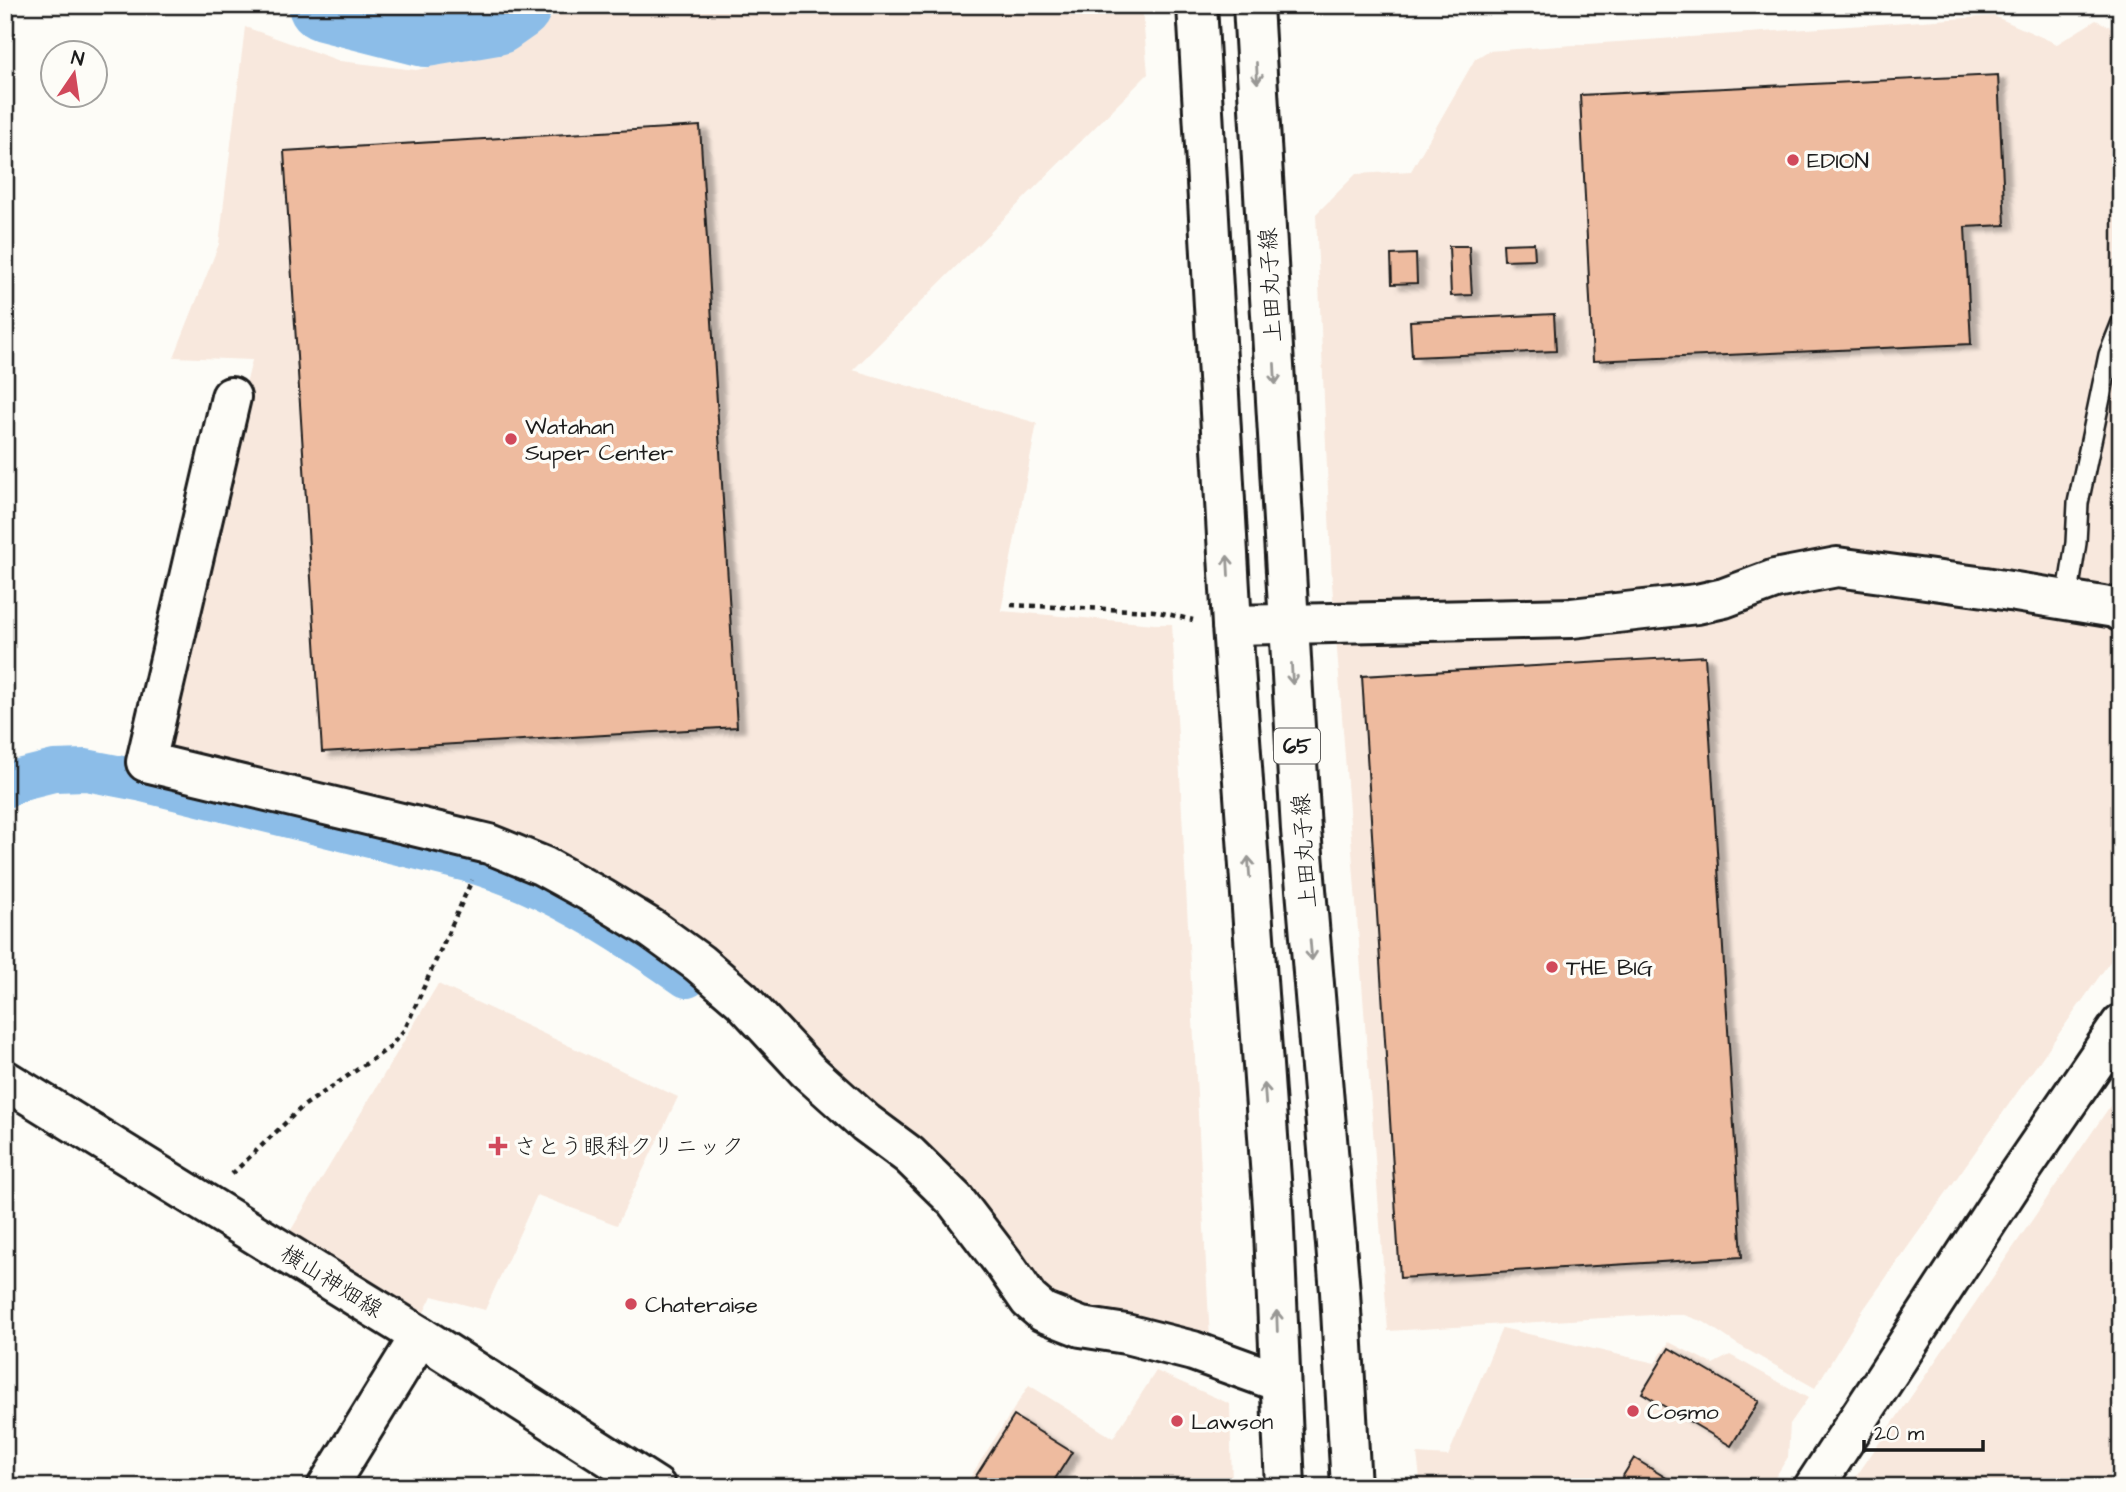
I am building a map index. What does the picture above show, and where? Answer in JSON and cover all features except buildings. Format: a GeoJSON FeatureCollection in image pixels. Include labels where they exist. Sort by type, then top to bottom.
{"type":"FeatureCollection","features":[{"type":"Feature","properties":{"kind":"street","name":"65"},"geometry":{"type":"LineString","coordinates":[[1197,5],[1232,625],[1273,1208],[1285,1487]]}},
{"type":"Feature","properties":{"kind":"street","name":"上田丸子線"},"geometry":{"type":"LineString","coordinates":[[1253,5],[1301,831],[1340,1292],[1351,1487]]}},
{"type":"Feature","properties":{"kind":"street"},"geometry":{"type":"LineString","coordinates":[[231,397],[146,762],[489,844],[543,866],[652,929],[699,963],[741,1000],[807,1070],[866,1123],[909,1155],[955,1200],[1029,1300],[1043,1312],[1081,1327],[1126,1334],[1193,1351],[1279,1382]]}},
{"type":"Feature","properties":{"kind":"street"},"geometry":{"type":"LineString","coordinates":[[1232,625],[1572,618],[1697,604],[1724,598],[1775,579],[1837,567],[2067,600],[2115,608],[2121,612]]}},
{"type":"Feature","properties":{"kind":"street"},"geometry":{"type":"LineString","coordinates":[[1814,1487],[2018,1174],[2121,1024]]}},
{"type":"Feature","properties":{"kind":"street","name":"横山神畑線"},"geometry":{"type":"LineString","coordinates":[[5,1080],[420,1336],[656,1487]]}},
{"type":"Feature","properties":{"kind":"street"},"geometry":{"type":"LineString","coordinates":[[327,1487],[420,1336]]}},
{"type":"Feature","properties":{"kind":"lane"},"geometry":{"type":"LineString","coordinates":[[2067,600],[2076,543],[2078,503],[2109,355],[2121,325]]}},
{"type":"Feature","properties":{"kind":"path"},"geometry":{"type":"LineString","coordinates":[[1011,605],[1154,611],[1197,621],[1232,625]]}},
{"type":"Feature","properties":{"kind":"path"},"geometry":{"type":"LineString","coordinates":[[204,1202],[302,1107],[371,1062],[397,1039],[405,1029],[475,873]]}},
{"type":"Feature","properties":{"kind":"shaded area"},"geometry":{"type":"Polygon","coordinates":[[[575,5],[1142,5],[1148,74],[853,370],[1037,423],[1001,611],[1172,624],[1210,1340],[1194,1331],[1129,1320],[1050,1299],[611,891],[182,763],[161,736],[252,360],[174,357],[219,244],[245,27],[340,61],[416,70],[477,57],[575,5]]]}},
{"type":"Feature","properties":{"kind":"shaded area"},"geometry":{"type":"Polygon","coordinates":[[[1994,16],[2057,44],[2096,20],[2121,32],[2121,946],[1861,1313],[1815,1388],[1704,1322],[1684,1315],[1388,1331],[1332,583],[1316,214],[1356,174],[1411,171],[1475,59],[1488,51],[1994,16]]]}},
{"type":"Feature","properties":{"kind":"shaded area","name":"さとう眼科クリニック"},"geometry":{"type":"Polygon","coordinates":[[[438,984],[678,1097],[617,1225],[537,1195],[485,1310],[432,1296],[422,1316],[288,1235],[438,984]]]}},
{"type":"Feature","properties":{"kind":"shaded area"},"geometry":{"type":"Polygon","coordinates":[[[2121,1090],[2121,1487],[1849,1487],[2006,1258],[2121,1090]]]}},
{"type":"Feature","properties":{"kind":"shaded area","name":"Cosmo"},"geometry":{"type":"Polygon","coordinates":[[[1502,1328],[1655,1363],[1669,1342],[1713,1364],[1730,1355],[1808,1398],[1790,1424],[1788,1457],[1769,1487],[1421,1487],[1417,1454],[1448,1456],[1502,1328]]]}},
{"type":"Feature","properties":{"kind":"shaded area","name":"Lawson"},"geometry":{"type":"Polygon","coordinates":[[[1156,1371],[1230,1404],[1232,1487],[964,1487],[1029,1385],[1113,1438],[1156,1371]]]}},
{"type":"Feature","properties":{"kind":"waterway"},"geometry":{"type":"LineString","coordinates":[[324,5],[426,31],[496,19],[516,5]]}},
{"type":"Feature","properties":{"kind":"waterway"},"geometry":{"type":"LineString","coordinates":[[5,787],[22,779],[54,771],[86,770],[143,781],[468,861],[497,870],[554,895],[636,942],[687,977]]}},
{"type":"Feature","properties":{"kind":"place","name":"EDION"},"geometry":{"type":"Point","coordinates":[1793,160]}},
{"type":"Feature","properties":{"kind":"place","name":"Watahan Super Center"},"geometry":{"type":"Point","coordinates":[511,439]}},
{"type":"Feature","properties":{"kind":"place","name":"THE BIG"},"geometry":{"type":"Point","coordinates":[1552,967]}},
{"type":"Feature","properties":{"kind":"place","name":"さとう眼科クリニック"},"geometry":{"type":"Point","coordinates":[498,1146]}},
{"type":"Feature","properties":{"kind":"place","name":"Chateraise"},"geometry":{"type":"Point","coordinates":[631,1304]}},
{"type":"Feature","properties":{"kind":"place","name":"Cosmo"},"geometry":{"type":"Point","coordinates":[1633,1411]}},
{"type":"Feature","properties":{"kind":"place","name":"Lawson"},"geometry":{"type":"Point","coordinates":[1177,1421]}}]}
